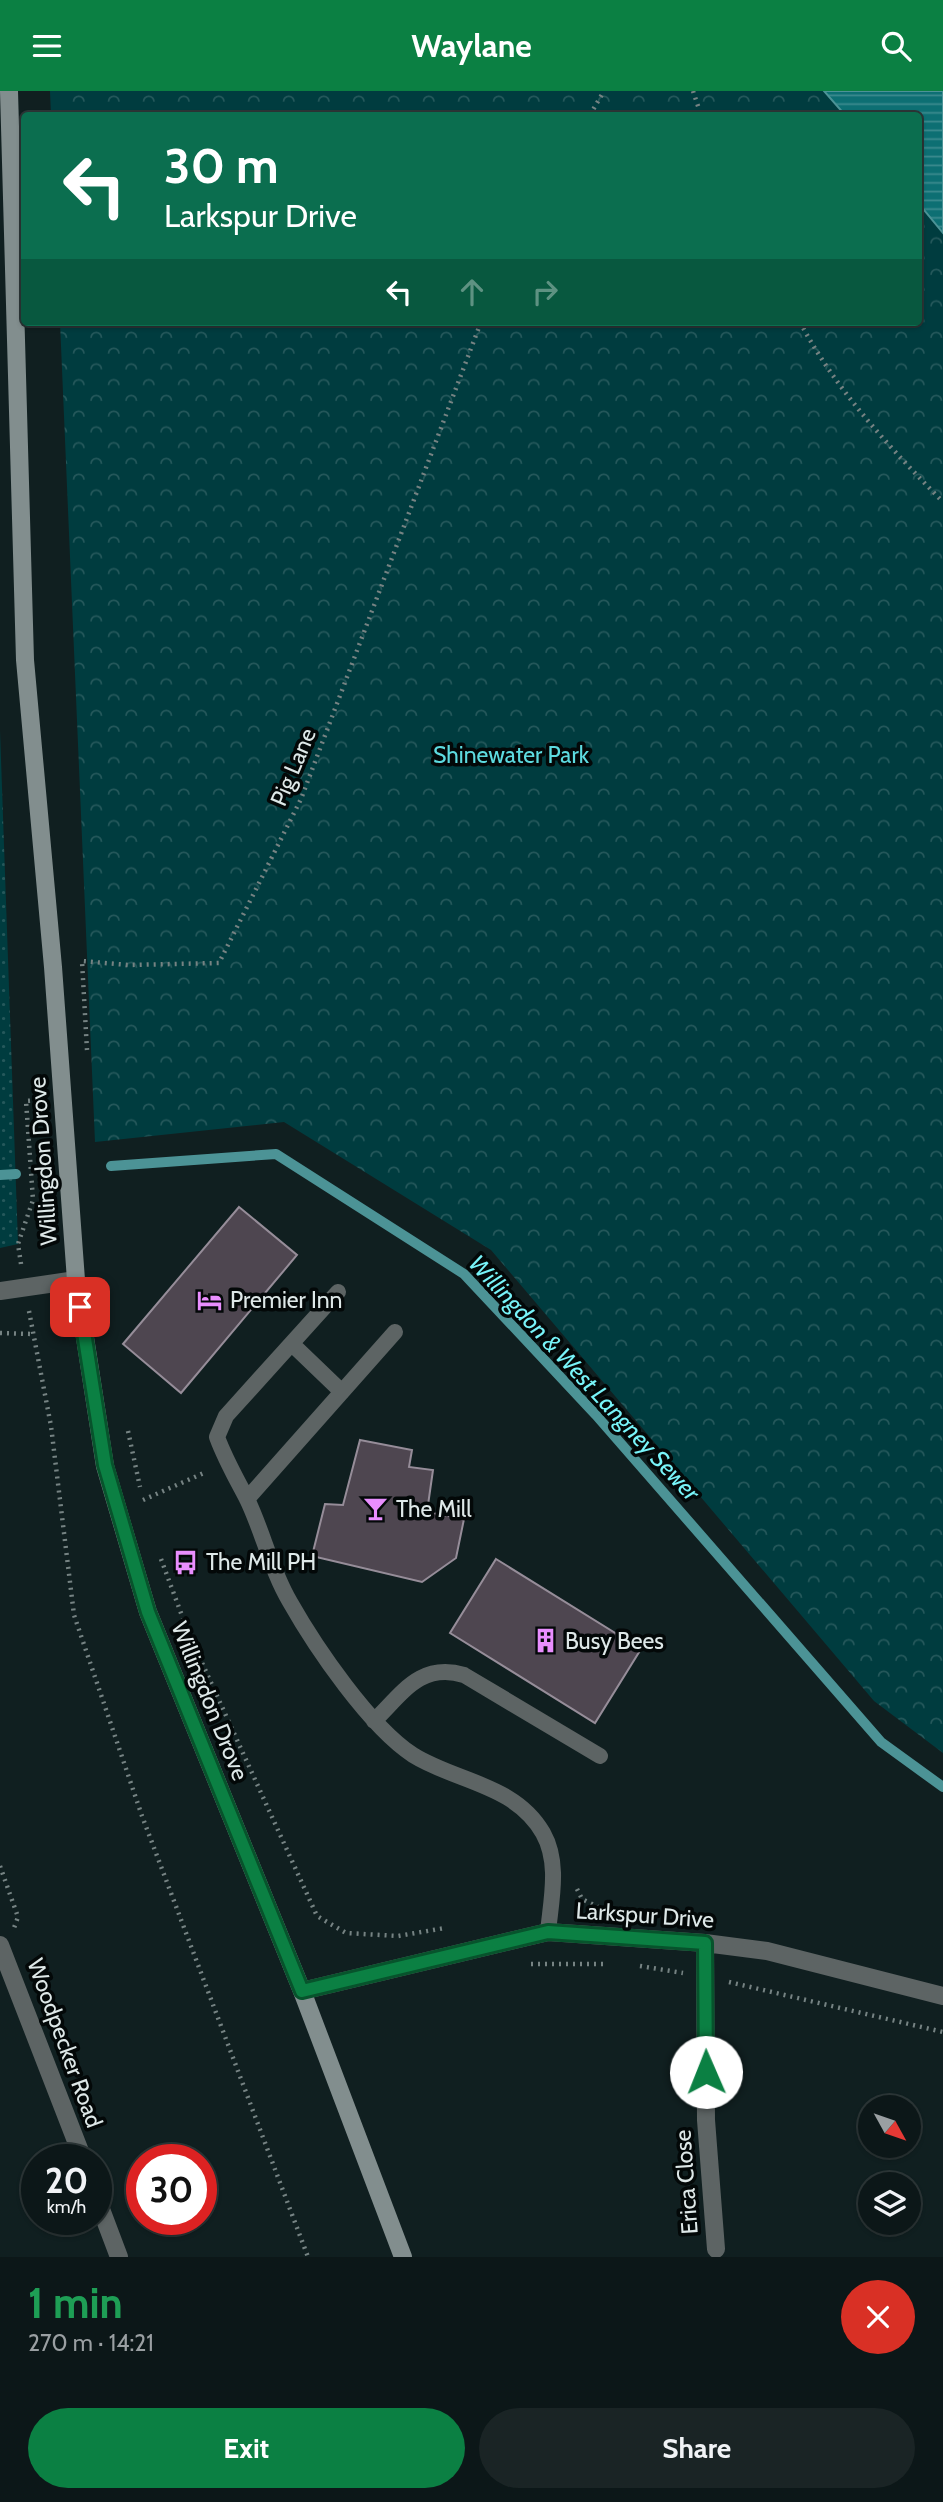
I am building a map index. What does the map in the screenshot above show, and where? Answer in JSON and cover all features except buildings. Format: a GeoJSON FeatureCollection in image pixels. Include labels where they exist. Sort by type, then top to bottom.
{"type":"FeatureCollection","features":[{"type":"Feature","properties":{"kind":"main road","name":"Willingdon Drove"},"geometry":{"type":"LineString","coordinates":[[9,91],[25,660],[54,967],[76,1280],[105,1465],[148,1612],[302,1991],[403,2257]]}},
{"type":"Feature","properties":{"kind":"street"},"geometry":{"type":"LineString","coordinates":[[0,1291],[76,1280]]}},
{"type":"Feature","properties":{"kind":"street","name":"Larkspur Drive"},"geometry":{"type":"LineString","coordinates":[[302,1991],[548,1932],[705,1943],[767,1951],[943,1996]]}},
{"type":"Feature","properties":{"kind":"street","name":"Erica Close"},"geometry":{"type":"LineString","coordinates":[[705,1943],[706,2120],[716,2249]]}},
{"type":"Feature","properties":{"kind":"street","name":"Woodpecker Road"},"geometry":{"type":"LineString","coordinates":[[3,1948],[77,2144]]}},
{"type":"Feature","properties":{"kind":"street"},"geometry":{"type":"LineString","coordinates":[[111,2235],[119,2257]]}},
{"type":"Feature","properties":{"kind":"lane"},"geometry":{"type":"LineString","coordinates":[[338,1292],[226,1416],[217,1437],[226,1464],[247,1499],[289,1601],[374,1721],[414,1755],[489,1787],[522,1806],[543,1834],[553,1867],[548,1932]]}},
{"type":"Feature","properties":{"kind":"lane"},"geometry":{"type":"LineString","coordinates":[[247,1499],[395,1332]]}},
{"type":"Feature","properties":{"kind":"lane"},"geometry":{"type":"LineString","coordinates":[[292,1344],[342,1392]]}},
{"type":"Feature","properties":{"kind":"lane"},"geometry":{"type":"LineString","coordinates":[[374,1721],[417,1679],[431,1672],[450,1671],[464,1675],[600,1756]]}},
{"type":"Feature","properties":{"kind":"path"},"geometry":{"type":"LineString","coordinates":[[592,112],[604,91]]}},
{"type":"Feature","properties":{"kind":"path"},"geometry":{"type":"LineString","coordinates":[[692,91],[700,112]]}},
{"type":"Feature","properties":{"kind":"path","name":"Pig Lane"},"geometry":{"type":"LineString","coordinates":[[88,1057],[82,961],[128,965],[219,963],[301,799],[479,326]]}},
{"type":"Feature","properties":{"kind":"path"},"geometry":{"type":"LineString","coordinates":[[802,326],[811,343],[892,450],[943,502]]}},
{"type":"Feature","properties":{"kind":"path"},"geometry":{"type":"LineString","coordinates":[[26,1101],[33,1200],[18,1244],[51,1426],[74,1615],[142,1816],[308,2257]]}},
{"type":"Feature","properties":{"kind":"path"},"geometry":{"type":"LineString","coordinates":[[0,1333],[33,1334]]}},
{"type":"Feature","properties":{"kind":"path"},"geometry":{"type":"LineString","coordinates":[[125,1421],[146,1512]]}},
{"type":"Feature","properties":{"kind":"path"},"geometry":{"type":"LineString","coordinates":[[143,1500],[226,1464]]}},
{"type":"Feature","properties":{"kind":"path"},"geometry":{"type":"LineString","coordinates":[[157,1549],[188,1632],[317,1916],[346,1933],[398,1936],[450,1928]]}},
{"type":"Feature","properties":{"kind":"path"},"geometry":{"type":"LineString","coordinates":[[0,1866],[18,1917],[3,1948]]}},
{"type":"Feature","properties":{"kind":"path"},"geometry":{"type":"LineString","coordinates":[[552,1881],[573,1879],[582,1899],[605,1910]]}},
{"type":"Feature","properties":{"kind":"path"},"geometry":{"type":"LineString","coordinates":[[625,1964],[630,1938]]}},
{"type":"Feature","properties":{"kind":"path"},"geometry":{"type":"LineString","coordinates":[[529,1963],[625,1964],[704,1976],[943,2032]]}},
{"type":"Feature","properties":{"kind":"green space","name":"Shinewater Park"},"geometry":{"type":"Polygon","coordinates":[[[50,91],[943,91],[943,1753],[874,1701],[491,1250],[284,1122],[95,1142],[60,326],[922,326],[922,112],[51,112],[50,91]]]}},
{"type":"Feature","properties":{"kind":"green space"},"geometry":{"type":"Polygon","coordinates":[[[0,731],[18,1244],[0,1248],[0,731]]]}},
{"type":"Feature","properties":{"kind":"shaded area"},"geometry":{"type":"Polygon","coordinates":[[[824,91],[943,91],[943,233],[922,208],[922,112],[842,112],[824,91]]]}},
{"type":"Feature","properties":{"kind":"waterway","name":"Willingdon & West Langney Sewer"},"geometry":{"type":"LineString","coordinates":[[111,1166],[276,1154],[464,1274],[596,1415],[881,1742],[943,1787]]}},
{"type":"Feature","properties":{"kind":"waterway","name":"Willingdon & West Langney Sewer"},"geometry":{"type":"LineString","coordinates":[[0,1175],[16,1174]]}},
{"type":"Feature","properties":{"kind":"place","name":"Premier Inn"},"geometry":{"type":"Point","coordinates":[210,1300]}},
{"type":"Feature","properties":{"kind":"place","name":"The Mill"},"geometry":{"type":"Point","coordinates":[376,1509]}},
{"type":"Feature","properties":{"kind":"place","name":"The Mill PH"},"geometry":{"type":"Point","coordinates":[186,1562]}},
{"type":"Feature","properties":{"kind":"place","name":"Busy Bees"},"geometry":{"type":"Point","coordinates":[545,1641]}},
{"type":"Feature","properties":{"kind":"route"},"geometry":{"type":"LineString","coordinates":[[80,1307],[105,1465],[148,1612],[302,1991],[548,1932],[705,1943],[706,2072]]}}]}
